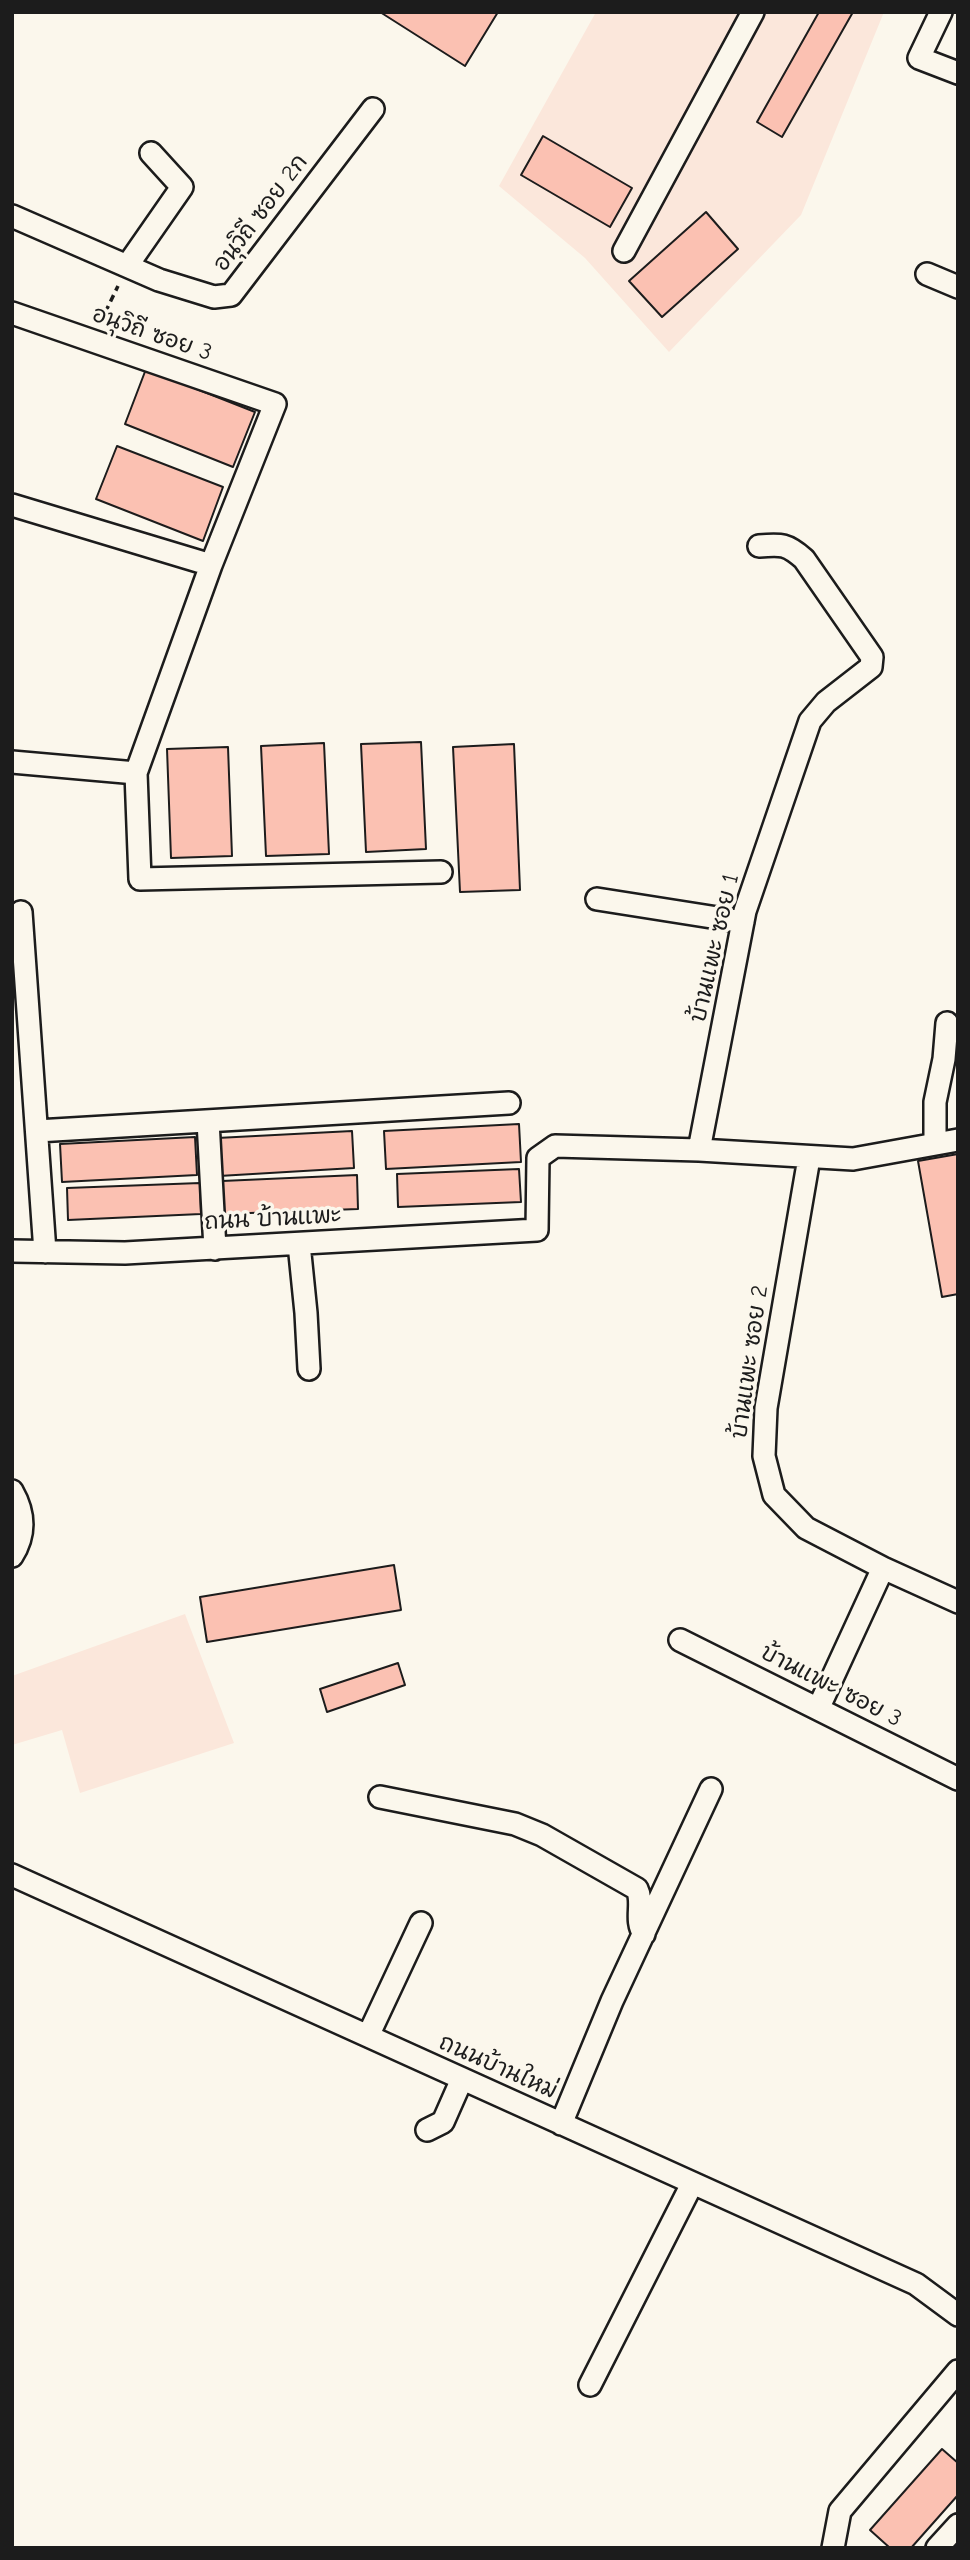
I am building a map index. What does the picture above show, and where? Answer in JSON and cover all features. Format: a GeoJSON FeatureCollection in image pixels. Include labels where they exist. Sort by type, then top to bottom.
{"type":"FeatureCollection","features":[{"type":"Feature","properties":{"kind":"street"},"geometry":{"type":"LineString","coordinates":[[624,251],[753,12]]}},
{"type":"Feature","properties":{"kind":"street"},"geometry":{"type":"LineString","coordinates":[[941,12],[919,58],[958,73]]}},
{"type":"Feature","properties":{"kind":"street","name":"อนุวิถี ซอย 2ก"},"geometry":{"type":"LineString","coordinates":[[12,216],[159,280],[214,297],[231,295],[373,110]]}},
{"type":"Feature","properties":{"kind":"street"},"geometry":{"type":"LineString","coordinates":[[127,266],[182,187],[151,153]]}},
{"type":"Feature","properties":{"kind":"street"},"geometry":{"type":"LineString","coordinates":[[926,274],[958,287]]}},
{"type":"Feature","properties":{"kind":"street","name":"อนุวิถี ซอย 3"},"geometry":{"type":"LineString","coordinates":[[12,313],[275,404],[211,565]]}},
{"type":"Feature","properties":{"kind":"street"},"geometry":{"type":"LineString","coordinates":[[12,505],[211,565],[136,774],[140,878],[441,872]]}},
{"type":"Feature","properties":{"kind":"street","name":"บ้านแพะ ซอย 1"},"geometry":{"type":"LineString","coordinates":[[699,1150],[743,922],[810,722],[825,702],[871,667],[872,657],[804,559],[791,548],[780,544],[759,546]]}},
{"type":"Feature","properties":{"kind":"street"},"geometry":{"type":"LineString","coordinates":[[12,762],[136,774]]}},
{"type":"Feature","properties":{"kind":"street"},"geometry":{"type":"LineString","coordinates":[[597,899],[743,922]]}},
{"type":"Feature","properties":{"kind":"street"},"geometry":{"type":"LineString","coordinates":[[21,912],[45,1252]]}},
{"type":"Feature","properties":{"kind":"street"},"geometry":{"type":"LineString","coordinates":[[935,1144],[935,1102],[944,1059],[947,1023]]}},
{"type":"Feature","properties":{"kind":"street"},"geometry":{"type":"LineString","coordinates":[[37,1131],[509,1103]]}},
{"type":"Feature","properties":{"kind":"street"},"geometry":{"type":"LineString","coordinates":[[208,1121],[215,1249]]}},
{"type":"Feature","properties":{"kind":"street"},"geometry":{"type":"LineString","coordinates":[[699,1150],[852,1159],[958,1140]]}},
{"type":"Feature","properties":{"kind":"street","name":"ถนน บ้านแพะ"},"geometry":{"type":"LineString","coordinates":[[12,1251],[125,1253],[537,1230],[538,1158],[555,1146],[699,1150]]}},
{"type":"Feature","properties":{"kind":"street","name":"บ้านแพะ ซอย 2"},"geometry":{"type":"LineString","coordinates":[[809,1158],[766,1408],[764,1456],[774,1495],[806,1528],[883,1568],[958,1602]]}},
{"type":"Feature","properties":{"kind":"street"},"geometry":{"type":"LineString","coordinates":[[299,1244],[309,1369]]}},
{"type":"Feature","properties":{"kind":"street"},"geometry":{"type":"LineString","coordinates":[[12,1490],[21,1508],[22,1525],[17,1548],[12,1556]]}},
{"type":"Feature","properties":{"kind":"street"},"geometry":{"type":"LineString","coordinates":[[818,1709],[883,1568]]}},
{"type":"Feature","properties":{"kind":"street","name":"บ้านแพะ ซอย 3"},"geometry":{"type":"LineString","coordinates":[[680,1640],[958,1779]]}},
{"type":"Feature","properties":{"kind":"street"},"geometry":{"type":"LineString","coordinates":[[561,2124],[612,2001],[710,1789]]}},
{"type":"Feature","properties":{"kind":"street"},"geometry":{"type":"LineString","coordinates":[[380,1797],[504,1820],[542,1835],[637,1889],[640,1895],[639,1928],[644,1934]]}},
{"type":"Feature","properties":{"kind":"street","name":"ถนนบ้านใหม่"},"geometry":{"type":"LineString","coordinates":[[12,1875],[916,2284],[958,2314]]}},
{"type":"Feature","properties":{"kind":"street"},"geometry":{"type":"LineString","coordinates":[[368,2036],[421,1923]]}},
{"type":"Feature","properties":{"kind":"street"},"geometry":{"type":"LineString","coordinates":[[427,2130],[443,2122],[462,2079]]}},
{"type":"Feature","properties":{"kind":"street"},"geometry":{"type":"LineString","coordinates":[[590,2385],[692,2184]]}},
{"type":"Feature","properties":{"kind":"street"},"geometry":{"type":"LineString","coordinates":[[833,2548],[840,2511],[958,2371]]}},
{"type":"Feature","properties":{"kind":"street"},"geometry":{"type":"LineString","coordinates":[[937,2548],[958,2525]]}},
{"type":"Feature","properties":{"kind":"path"},"geometry":{"type":"LineString","coordinates":[[91,340],[127,266]]}},
{"type":"Feature","properties":{"kind":"shaded area"},"geometry":{"type":"Polygon","coordinates":[[[596,12],[884,12],[801,215],[669,352],[585,258],[499,186],[596,12]]]}},
{"type":"Feature","properties":{"kind":"shaded area"},"geometry":{"type":"Polygon","coordinates":[[[185,1614],[234,1743],[80,1793],[62,1730],[12,1745],[12,1676],[185,1614]]]}},
{"type":"Feature","properties":{"kind":"building"},"geometry":{"type":"Polygon","coordinates":[[[380,12],[498,12],[465,66],[380,12]]]}},
{"type":"Feature","properties":{"kind":"building"},"geometry":{"type":"Polygon","coordinates":[[[819,12],[853,12],[782,137],[757,122],[819,12]]]}},
{"type":"Feature","properties":{"kind":"building"},"geometry":{"type":"Polygon","coordinates":[[[543,136],[632,188],[610,227],[521,175],[543,136]]]}},
{"type":"Feature","properties":{"kind":"building"},"geometry":{"type":"Polygon","coordinates":[[[706,212],[738,249],[662,317],[629,281],[706,212]]]}},
{"type":"Feature","properties":{"kind":"building"},"geometry":{"type":"Polygon","coordinates":[[[146,369],[255,412],[233,467],[125,424],[146,369]]]}},
{"type":"Feature","properties":{"kind":"building"},"geometry":{"type":"Polygon","coordinates":[[[117,446],[223,487],[203,541],[96,499],[117,446]]]}},
{"type":"Feature","properties":{"kind":"building"},"geometry":{"type":"Polygon","coordinates":[[[421,742],[426,849],[366,852],[361,744],[421,742]]]}},
{"type":"Feature","properties":{"kind":"building"},"geometry":{"type":"Polygon","coordinates":[[[324,743],[329,854],[266,856],[261,746],[324,743]]]}},
{"type":"Feature","properties":{"kind":"building"},"geometry":{"type":"Polygon","coordinates":[[[514,744],[520,890],[460,892],[453,747],[514,744]]]}},
{"type":"Feature","properties":{"kind":"building"},"geometry":{"type":"Polygon","coordinates":[[[228,747],[232,856],[171,858],[167,749],[228,747]]]}},
{"type":"Feature","properties":{"kind":"building"},"geometry":{"type":"Polygon","coordinates":[[[519,1124],[521,1162],[386,1169],[384,1131],[519,1124]]]}},
{"type":"Feature","properties":{"kind":"building"},"geometry":{"type":"Polygon","coordinates":[[[352,1131],[354,1168],[219,1176],[217,1138],[352,1131]]]}},
{"type":"Feature","properties":{"kind":"building"},"geometry":{"type":"Polygon","coordinates":[[[195,1137],[197,1175],[62,1182],[60,1144],[195,1137]]]}},
{"type":"Feature","properties":{"kind":"building"},"geometry":{"type":"Polygon","coordinates":[[[958,1154],[958,1294],[942,1297],[918,1161],[958,1154]]]}},
{"type":"Feature","properties":{"kind":"building"},"geometry":{"type":"Polygon","coordinates":[[[519,1169],[521,1202],[398,1207],[397,1174],[519,1169]]]}},
{"type":"Feature","properties":{"kind":"building"},"geometry":{"type":"Polygon","coordinates":[[[357,1175],[358,1209],[223,1214],[222,1181],[357,1175]]]}},
{"type":"Feature","properties":{"kind":"building"},"geometry":{"type":"Polygon","coordinates":[[[200,1183],[201,1214],[68,1220],[67,1188],[200,1183]]]}},
{"type":"Feature","properties":{"kind":"building"},"geometry":{"type":"Polygon","coordinates":[[[394,1565],[401,1610],[207,1642],[200,1597],[394,1565]]]}},
{"type":"Feature","properties":{"kind":"building"},"geometry":{"type":"Polygon","coordinates":[[[398,1663],[405,1685],[327,1712],[320,1689],[398,1663]]]}},
{"type":"Feature","properties":{"kind":"building"},"geometry":{"type":"Polygon","coordinates":[[[942,2449],[958,2463],[958,2495],[911,2548],[890,2548],[870,2530],[942,2449]]]}}]}
